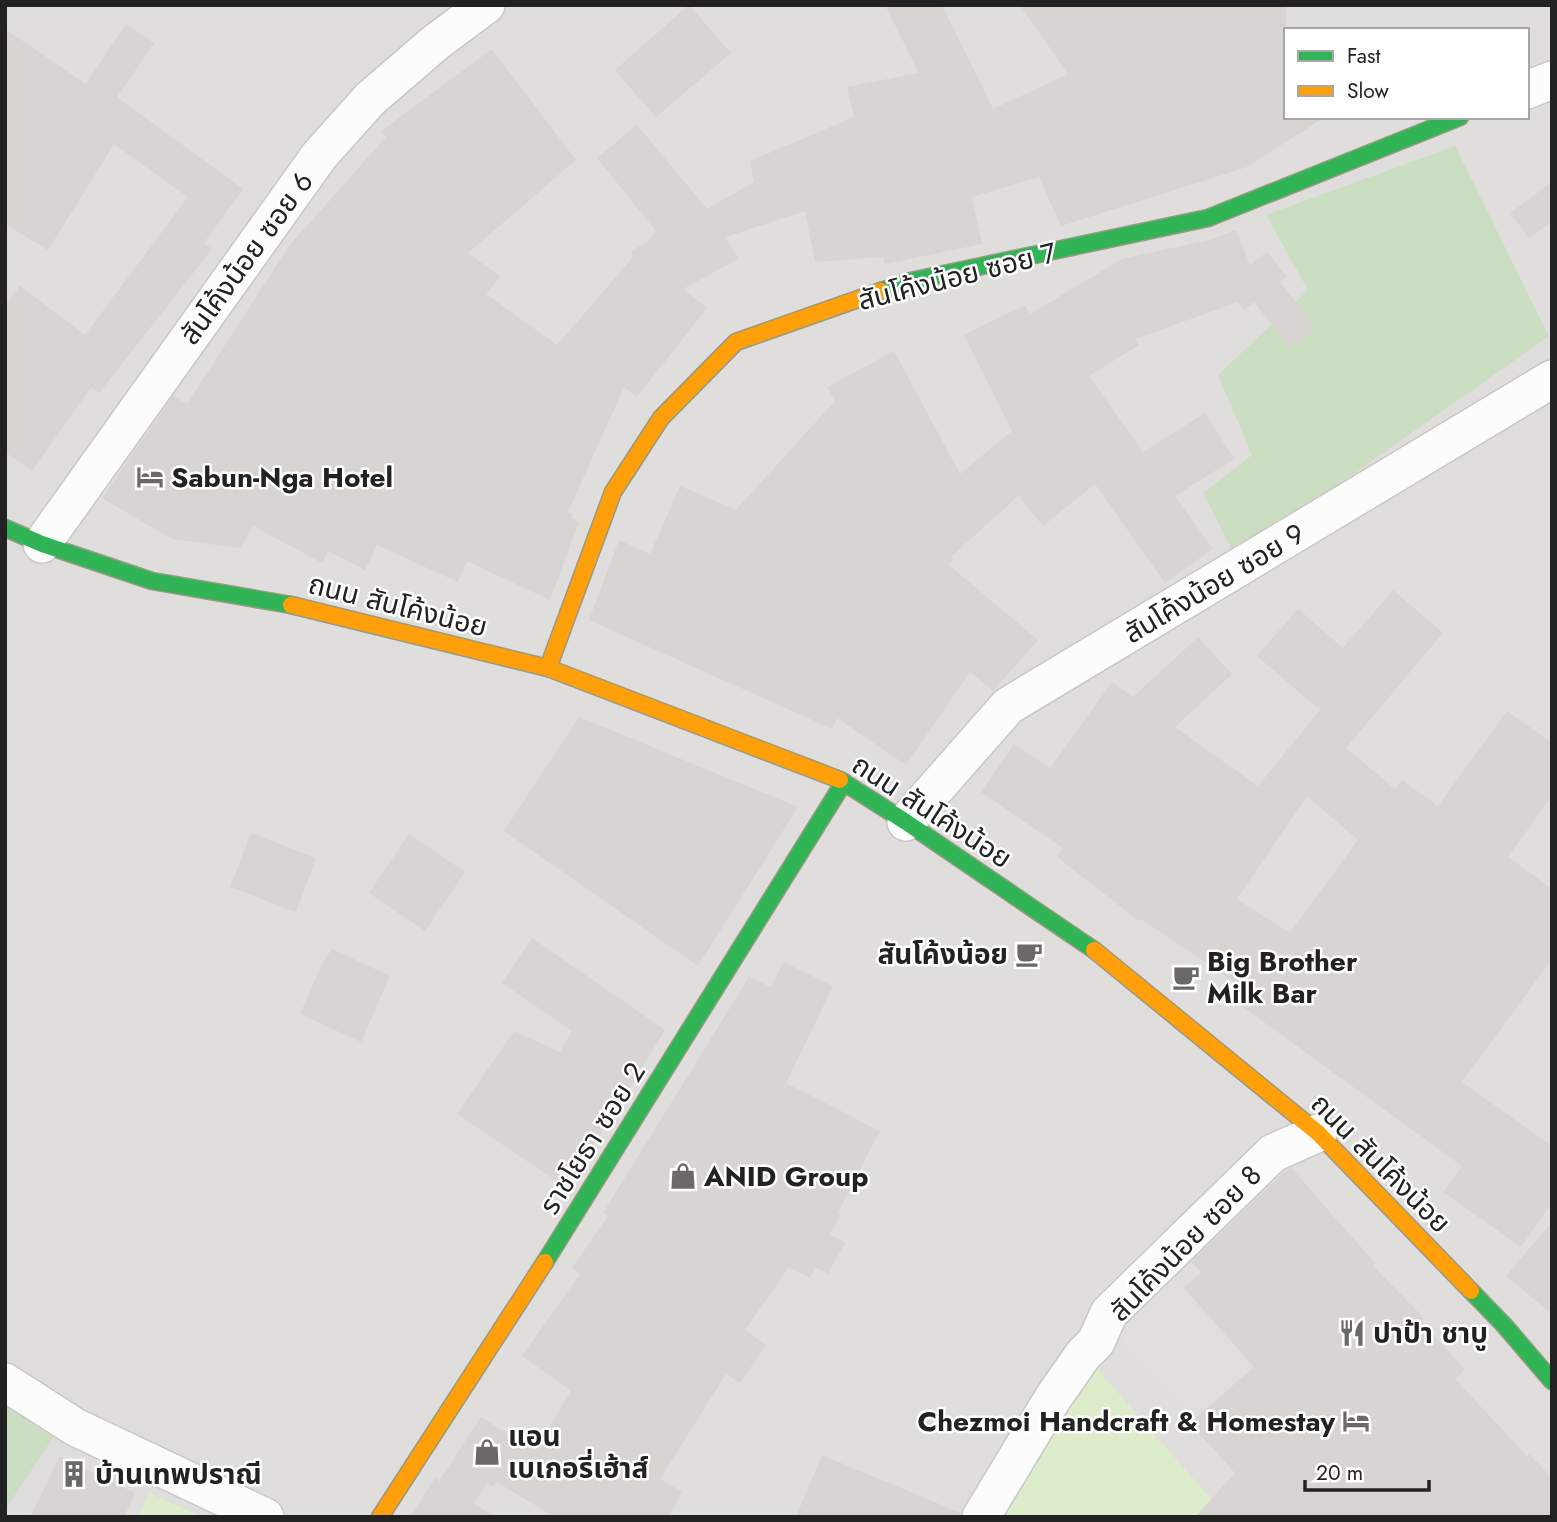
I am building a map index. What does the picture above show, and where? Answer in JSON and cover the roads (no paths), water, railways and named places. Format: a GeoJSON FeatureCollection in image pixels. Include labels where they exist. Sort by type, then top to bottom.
{"type":"FeatureCollection","features":[{"type":"Feature","properties":{"kind":"street","name":"สันโค้งน้อย ซอย 6"},"geometry":{"type":"LineString","coordinates":[[42,544],[319,156],[370,99],[435,43],[486,5]]}},
{"type":"Feature","properties":{"kind":"street"},"geometry":{"type":"LineString","coordinates":[[1529,89],[1552,80]]}},
{"type":"Feature","properties":{"kind":"street","name":"สันโค้งน้อย ซอย 7"},"geometry":{"type":"LineString","coordinates":[[548,668],[613,492],[661,418],[736,342],[911,281],[1208,218],[1455,119]]}},
{"type":"Feature","properties":{"kind":"street","name":"สันโค้งน้อย ซอย 9"},"geometry":{"type":"LineString","coordinates":[[906,822],[1008,706],[1550,383]]}},
{"type":"Feature","properties":{"kind":"street","name":"ถนน สันโค้งน้อย"},"geometry":{"type":"LineString","coordinates":[[5,528],[42,544],[152,581],[290,605],[548,668],[844,782],[1104,957],[1318,1133],[1504,1325],[1552,1381]]}},
{"type":"Feature","properties":{"kind":"street","name":"ราชโยธา ซอย 2"},"geometry":{"type":"LineString","coordinates":[[380,1517],[576,1215],[844,782]]}},
{"type":"Feature","properties":{"kind":"street","name":"สันโค้งน้อย ซอย 8"},"geometry":{"type":"LineString","coordinates":[[981,1517],[1053,1398],[1096,1342],[1109,1313],[1273,1153],[1318,1133]]}},
{"type":"Feature","properties":{"kind":"street"},"geometry":{"type":"LineString","coordinates":[[5,1382],[75,1427],[265,1517]]}},
{"type":"Feature","properties":{"kind":"place","name":"Sabun-Nga Hotel"},"geometry":{"type":"Point","coordinates":[150,477]}},
{"type":"Feature","properties":{"kind":"place","name":"สันโค้งน้อย"},"geometry":{"type":"Point","coordinates":[1029,954]}},
{"type":"Feature","properties":{"kind":"place","name":"Big Brother Milk Bar"},"geometry":{"type":"Point","coordinates":[1186,977]}},
{"type":"Feature","properties":{"kind":"place","name":"ANID Group"},"geometry":{"type":"Point","coordinates":[683,1176]}},
{"type":"Feature","properties":{"kind":"place","name":"ปาป้า ชาบู"},"geometry":{"type":"Point","coordinates":[1352,1333]}},
{"type":"Feature","properties":{"kind":"place","name":"Chezmoi Handcraft & Homestay"},"geometry":{"type":"Point","coordinates":[1356,1421]}},
{"type":"Feature","properties":{"kind":"place","name":"แอน เบเกอรี่เฮ้าส์"},"geometry":{"type":"Point","coordinates":[487,1452]}},
{"type":"Feature","properties":{"kind":"place","name":"บ้านเทพปราณี"},"geometry":{"type":"Point","coordinates":[74,1474]}}]}
